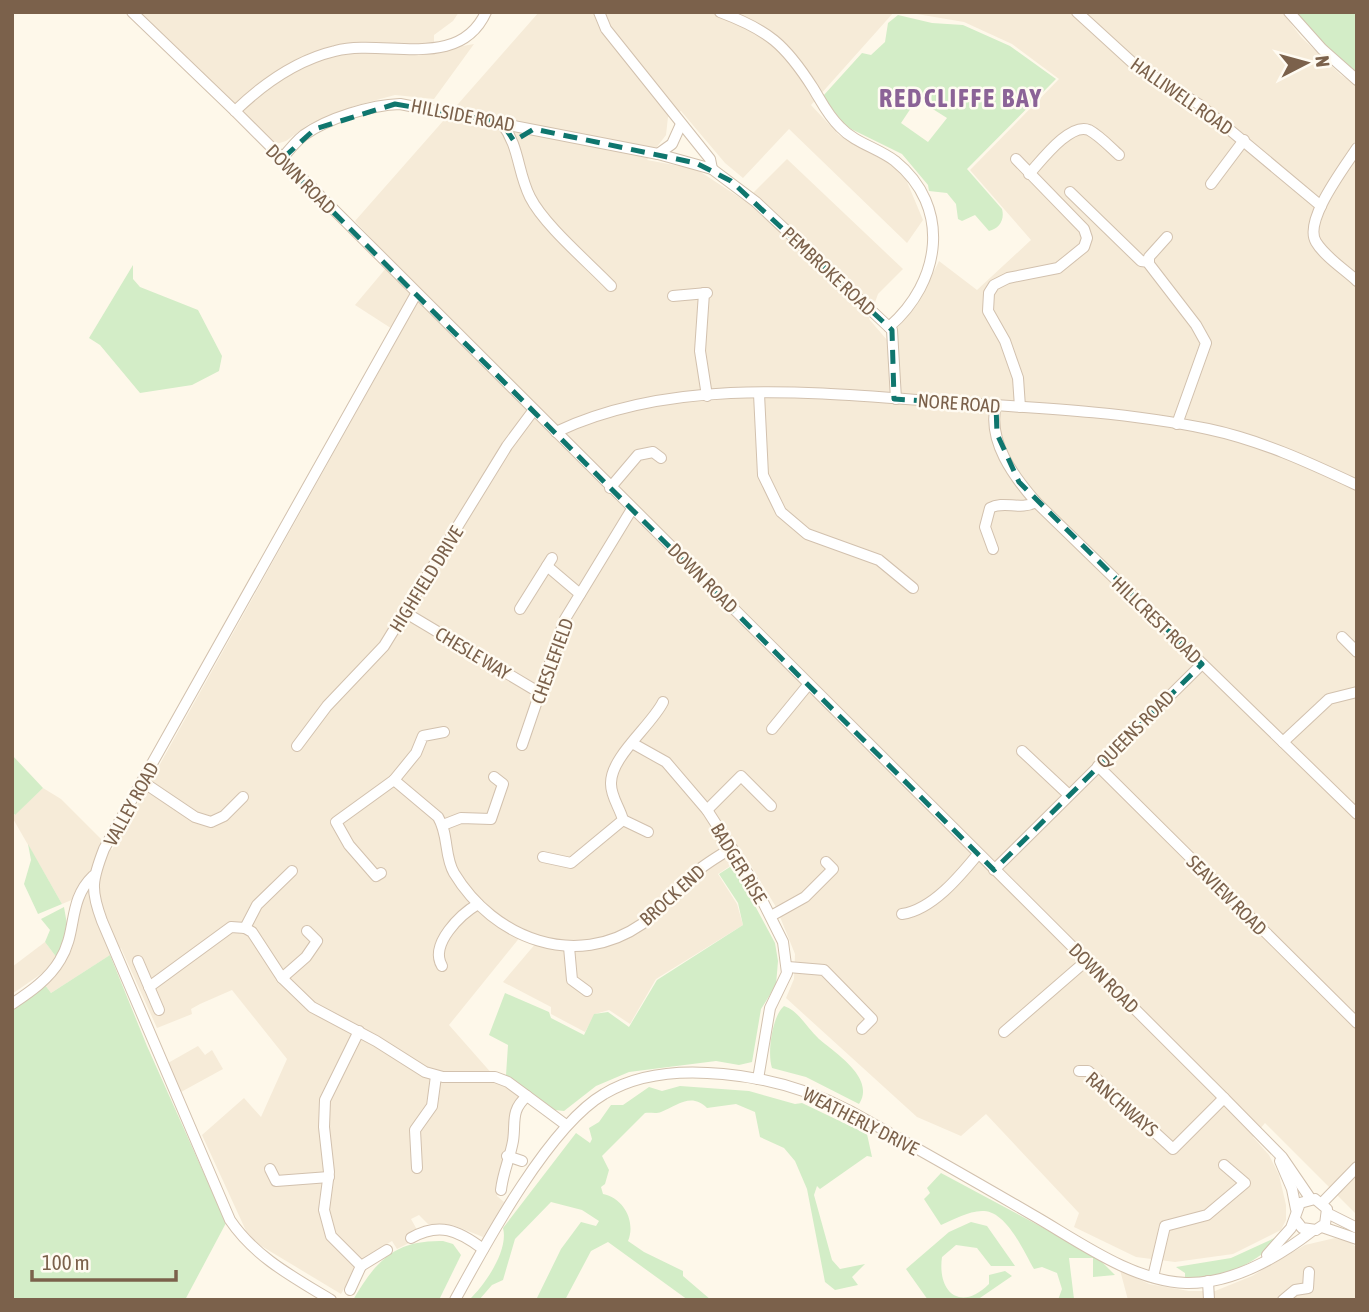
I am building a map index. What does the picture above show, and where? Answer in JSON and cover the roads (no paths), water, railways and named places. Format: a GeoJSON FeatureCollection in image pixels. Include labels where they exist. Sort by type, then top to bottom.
{"type":"FeatureCollection","features":[{"type":"Feature","properties":{"kind":"street","name":"DOWN ROAD"},"geometry":{"type":"LineString","coordinates":[[132,12],[235,111],[281,160],[1272,1146],[1311,1198],[1357,1228]]}},
{"type":"Feature","properties":{"kind":"street"},"geometry":{"type":"LineString","coordinates":[[235,111],[273,80],[307,60],[354,48],[425,50],[445,46],[468,35],[486,12]]}},
{"type":"Feature","properties":{"kind":"street"},"geometry":{"type":"LineString","coordinates":[[599,12],[606,29],[710,159],[712,169]]}},
{"type":"Feature","properties":{"kind":"street"},"geometry":{"type":"LineString","coordinates":[[720,12],[770,35],[801,71],[841,129],[896,162],[922,193],[934,225],[931,262],[910,306],[888,327]]}},
{"type":"Feature","properties":{"kind":"street","name":"HALLIWELL ROAD"},"geometry":{"type":"LineString","coordinates":[[1077,12],[1135,65],[1183,93],[1244,140],[1321,206]]}},
{"type":"Feature","properties":{"kind":"street"},"geometry":{"type":"LineString","coordinates":[[1289,12],[1322,49],[1357,80]]}},
{"type":"Feature","properties":{"kind":"street","name":"HILLSIDE ROAD"},"geometry":{"type":"LineString","coordinates":[[281,160],[295,143],[315,129],[390,104],[411,104],[658,154],[712,169]]}},
{"type":"Feature","properties":{"kind":"street"},"geometry":{"type":"LineString","coordinates":[[501,122],[519,156],[525,184],[534,204],[607,282],[594,288]]}},
{"type":"Feature","properties":{"kind":"street"},"geometry":{"type":"LineString","coordinates":[[658,154],[672,144],[681,124]]}},
{"type":"Feature","properties":{"kind":"street"},"geometry":{"type":"LineString","coordinates":[[519,156],[524,136],[534,129]]}},
{"type":"Feature","properties":{"kind":"street"},"geometry":{"type":"LineString","coordinates":[[1029,174],[1075,130],[1087,130],[1116,148]]}},
{"type":"Feature","properties":{"kind":"street"},"geometry":{"type":"LineString","coordinates":[[1211,184],[1244,140]]}},
{"type":"Feature","properties":{"kind":"street"},"geometry":{"type":"LineString","coordinates":[[1357,148],[1313,223],[1315,240],[1357,281]]}},
{"type":"Feature","properties":{"kind":"street"},"geometry":{"type":"LineString","coordinates":[[1016,159],[1084,229],[1086,244],[1054,271],[1008,278],[994,285],[988,297],[990,314],[1005,341],[1017,375],[1020,407]]}},
{"type":"Feature","properties":{"kind":"street","name":"PEMBROKE ROAD"},"geometry":{"type":"LineString","coordinates":[[712,169],[756,202],[888,327],[894,338],[896,399]]}},
{"type":"Feature","properties":{"kind":"street"},"geometry":{"type":"LineString","coordinates":[[1070,192],[1141,261],[1149,262],[1206,343],[1177,424]]}},
{"type":"Feature","properties":{"kind":"street"},"geometry":{"type":"LineString","coordinates":[[1149,262],[1167,237]]}},
{"type":"Feature","properties":{"kind":"street"},"geometry":{"type":"LineString","coordinates":[[673,296],[706,293],[700,351],[707,396]]}},
{"type":"Feature","properties":{"kind":"street","name":"VALLEY ROAD"},"geometry":{"type":"LineString","coordinates":[[12,1004],[46,978],[60,961],[74,922],[78,893],[93,876],[416,294]]}},
{"type":"Feature","properties":{"kind":"street"},"geometry":{"type":"LineString","coordinates":[[759,394],[763,475],[781,512],[807,534],[870,556],[899,582],[913,589]]}},
{"type":"Feature","properties":{"kind":"street","name":"NORE ROAD"},"geometry":{"type":"LineString","coordinates":[[556,432],[633,404],[707,396],[759,394],[996,405],[1177,424],[1245,439],[1292,455],[1357,485]]}},
{"type":"Feature","properties":{"kind":"street","name":"HILLCREST ROAD"},"geometry":{"type":"LineString","coordinates":[[996,405],[994,422],[1007,463],[1036,502],[1357,814]]}},
{"type":"Feature","properties":{"kind":"street","name":"HIGHFIELD DRIVE"},"geometry":{"type":"LineString","coordinates":[[297,746],[309,741],[327,706],[380,653],[507,446],[533,411]]}},
{"type":"Feature","properties":{"kind":"street"},"geometry":{"type":"LineString","coordinates":[[610,488],[638,456],[657,452]]}},
{"type":"Feature","properties":{"kind":"street"},"geometry":{"type":"LineString","coordinates":[[993,550],[983,539],[984,523],[990,508],[1000,505],[1024,507],[1036,502]]}},
{"type":"Feature","properties":{"kind":"street","name":"CHESLEFIELD"},"geometry":{"type":"LineString","coordinates":[[522,745],[560,632],[632,509]]}},
{"type":"Feature","properties":{"kind":"street"},"geometry":{"type":"LineString","coordinates":[[520,609],[549,562],[580,594]]}},
{"type":"Feature","properties":{"kind":"street","name":"CHESLE WAY"},"geometry":{"type":"LineString","coordinates":[[406,613],[540,693]]}},
{"type":"Feature","properties":{"kind":"street"},"geometry":{"type":"LineString","coordinates":[[1342,637],[1357,652]]}},
{"type":"Feature","properties":{"kind":"street","name":"QUEENS ROAD"},"geometry":{"type":"LineString","coordinates":[[994,870],[1202,664]]}},
{"type":"Feature","properties":{"kind":"street"},"geometry":{"type":"LineString","coordinates":[[772,729],[808,685]]}},
{"type":"Feature","properties":{"kind":"street"},"geometry":{"type":"LineString","coordinates":[[1283,742],[1329,699],[1356,694]]}},
{"type":"Feature","properties":{"kind":"street"},"geometry":{"type":"LineString","coordinates":[[648,832],[623,820],[612,793],[611,779],[632,743],[663,710]]}},
{"type":"Feature","properties":{"kind":"street"},"geometry":{"type":"LineString","coordinates":[[371,888],[379,874],[349,845],[336,822],[394,780],[416,754],[419,733],[444,732]]}},
{"type":"Feature","properties":{"kind":"street","name":"BADGER RISE"},"geometry":{"type":"LineString","coordinates":[[632,743],[666,762],[707,810],[771,916],[785,946],[788,967]]}},
{"type":"Feature","properties":{"kind":"street"},"geometry":{"type":"LineString","coordinates":[[1023,751],[1067,797]]}},
{"type":"Feature","properties":{"kind":"street"},"geometry":{"type":"LineString","coordinates":[[1027,763],[1067,797]]}},
{"type":"Feature","properties":{"kind":"street","name":"SEAVIEW ROAD"},"geometry":{"type":"LineString","coordinates":[[1098,766],[1357,1023]]}},
{"type":"Feature","properties":{"kind":"street","name":"BADGER RISE"},"geometry":{"type":"LineString","coordinates":[[707,810],[737,772],[771,806]]}},
{"type":"Feature","properties":{"kind":"street"},"geometry":{"type":"LineString","coordinates":[[394,780],[432,811],[443,825],[461,818],[491,819],[502,781]]}},
{"type":"Feature","properties":{"kind":"street"},"geometry":{"type":"LineString","coordinates":[[143,782],[213,828],[243,797]]}},
{"type":"Feature","properties":{"kind":"street"},"geometry":{"type":"LineString","coordinates":[[567,864],[623,820]]}},
{"type":"Feature","properties":{"kind":"street","name":"BROCK END"},"geometry":{"type":"LineString","coordinates":[[443,825],[452,869],[478,904],[511,931],[542,943],[569,947],[602,943],[632,930],[657,912],[696,871],[732,848]]}},
{"type":"Feature","properties":{"kind":"street"},"geometry":{"type":"LineString","coordinates":[[909,915],[931,900],[978,854]]}},
{"type":"Feature","properties":{"kind":"street"},"geometry":{"type":"LineString","coordinates":[[543,858],[567,864]]}},
{"type":"Feature","properties":{"kind":"street"},"geometry":{"type":"LineString","coordinates":[[567,864],[569,878]]}},
{"type":"Feature","properties":{"kind":"street","name":"BADGER RISE"},"geometry":{"type":"LineString","coordinates":[[771,916],[802,899],[833,869]]}},
{"type":"Feature","properties":{"kind":"street"},"geometry":{"type":"LineString","coordinates":[[245,928],[273,880],[292,871]]}},
{"type":"Feature","properties":{"kind":"street"},"geometry":{"type":"LineString","coordinates":[[93,876],[93,897],[102,920],[230,1220],[241,1236],[271,1263],[331,1300]]}},
{"type":"Feature","properties":{"kind":"street"},"geometry":{"type":"LineString","coordinates":[[437,958],[449,931],[478,904]]}},
{"type":"Feature","properties":{"kind":"street"},"geometry":{"type":"LineString","coordinates":[[149,987],[224,929],[245,928],[258,940],[282,978],[312,1007],[436,1076],[495,1077],[527,1096],[566,1125]]}},
{"type":"Feature","properties":{"kind":"street"},"geometry":{"type":"LineString","coordinates":[[282,978],[323,940],[307,931]]}},
{"type":"Feature","properties":{"kind":"street"},"geometry":{"type":"LineString","coordinates":[[569,947],[566,980],[587,991]]}},
{"type":"Feature","properties":{"kind":"street"},"geometry":{"type":"LineString","coordinates":[[138,961],[159,1010]]}},
{"type":"Feature","properties":{"kind":"street"},"geometry":{"type":"LineString","coordinates":[[184,961],[192,972]]}},
{"type":"Feature","properties":{"kind":"street"},"geometry":{"type":"LineString","coordinates":[[1004,1032],[1086,961]]}},
{"type":"Feature","properties":{"kind":"street"},"geometry":{"type":"LineString","coordinates":[[758,1079],[769,1011],[785,982],[788,967],[824,970],[872,1019],[862,1029]]}},
{"type":"Feature","properties":{"kind":"street"},"geometry":{"type":"LineString","coordinates":[[359,1031],[320,1099],[329,1177],[324,1210],[327,1239],[361,1266]]}},
{"type":"Feature","properties":{"kind":"street","name":"RANCHWAYS"},"geometry":{"type":"LineString","coordinates":[[1079,1071],[1088,1071],[1173,1149],[1224,1098]]}},
{"type":"Feature","properties":{"kind":"street","name":"WEATHERLY DRIVE"},"geometry":{"type":"LineString","coordinates":[[455,1300],[483,1249],[566,1125],[606,1092],[642,1078],[693,1072],[758,1079],[792,1086],[835,1103],[1101,1253],[1153,1277],[1181,1282],[1208,1281],[1234,1275],[1317,1229]]}},
{"type":"Feature","properties":{"kind":"street"},"geometry":{"type":"LineString","coordinates":[[417,1168],[421,1151],[415,1130],[432,1106],[436,1076]]}},
{"type":"Feature","properties":{"kind":"street"},"geometry":{"type":"LineString","coordinates":[[501,1190],[507,1156],[513,1140],[514,1112],[527,1096]]}},
{"type":"Feature","properties":{"kind":"street","name":"DOWN ROAD"},"geometry":{"type":"LineString","coordinates":[[1272,1146],[1290,1185],[1295,1214]]}},
{"type":"Feature","properties":{"kind":"street"},"geometry":{"type":"LineString","coordinates":[[507,1156],[522,1161]]}},
{"type":"Feature","properties":{"kind":"street"},"geometry":{"type":"LineString","coordinates":[[1165,1226],[1208,1215],[1249,1186],[1224,1165]]}},
{"type":"Feature","properties":{"kind":"street"},"geometry":{"type":"LineString","coordinates":[[1317,1229],[1325,1208],[1357,1167]]}},
{"type":"Feature","properties":{"kind":"street"},"geometry":{"type":"LineString","coordinates":[[270,1169],[274,1186],[329,1177]]}},
{"type":"Feature","properties":{"kind":"street"},"geometry":{"type":"LineString","coordinates":[[1311,1198],[1300,1203],[1295,1214],[1302,1228],[1357,1239]]}},
{"type":"Feature","properties":{"kind":"street","name":"WEATHERLY DRIVE"},"geometry":{"type":"LineString","coordinates":[[1260,1262],[1284,1237],[1295,1214]]}},
{"type":"Feature","properties":{"kind":"street"},"geometry":{"type":"LineString","coordinates":[[1157,1217],[1165,1226]]}},
{"type":"Feature","properties":{"kind":"street"},"geometry":{"type":"LineString","coordinates":[[411,1238],[419,1226],[450,1229],[483,1249]]}},
{"type":"Feature","properties":{"kind":"street"},"geometry":{"type":"LineString","coordinates":[[1153,1277],[1165,1226]]}},
{"type":"Feature","properties":{"kind":"street"},"geometry":{"type":"LineString","coordinates":[[349,1290],[361,1266],[387,1250]]}},
{"type":"Feature","properties":{"kind":"street"},"geometry":{"type":"LineString","coordinates":[[1283,1300],[1295,1290],[1308,1288],[1309,1272]]}},
{"type":"Feature","properties":{"kind":"street"},"geometry":{"type":"LineString","coordinates":[[1208,1281],[1209,1300]]}},
{"type":"Feature","properties":{"kind":"district","name":"REDCLIFFE BAY"},"geometry":{"type":"Point","coordinates":[961,98]}}]}
